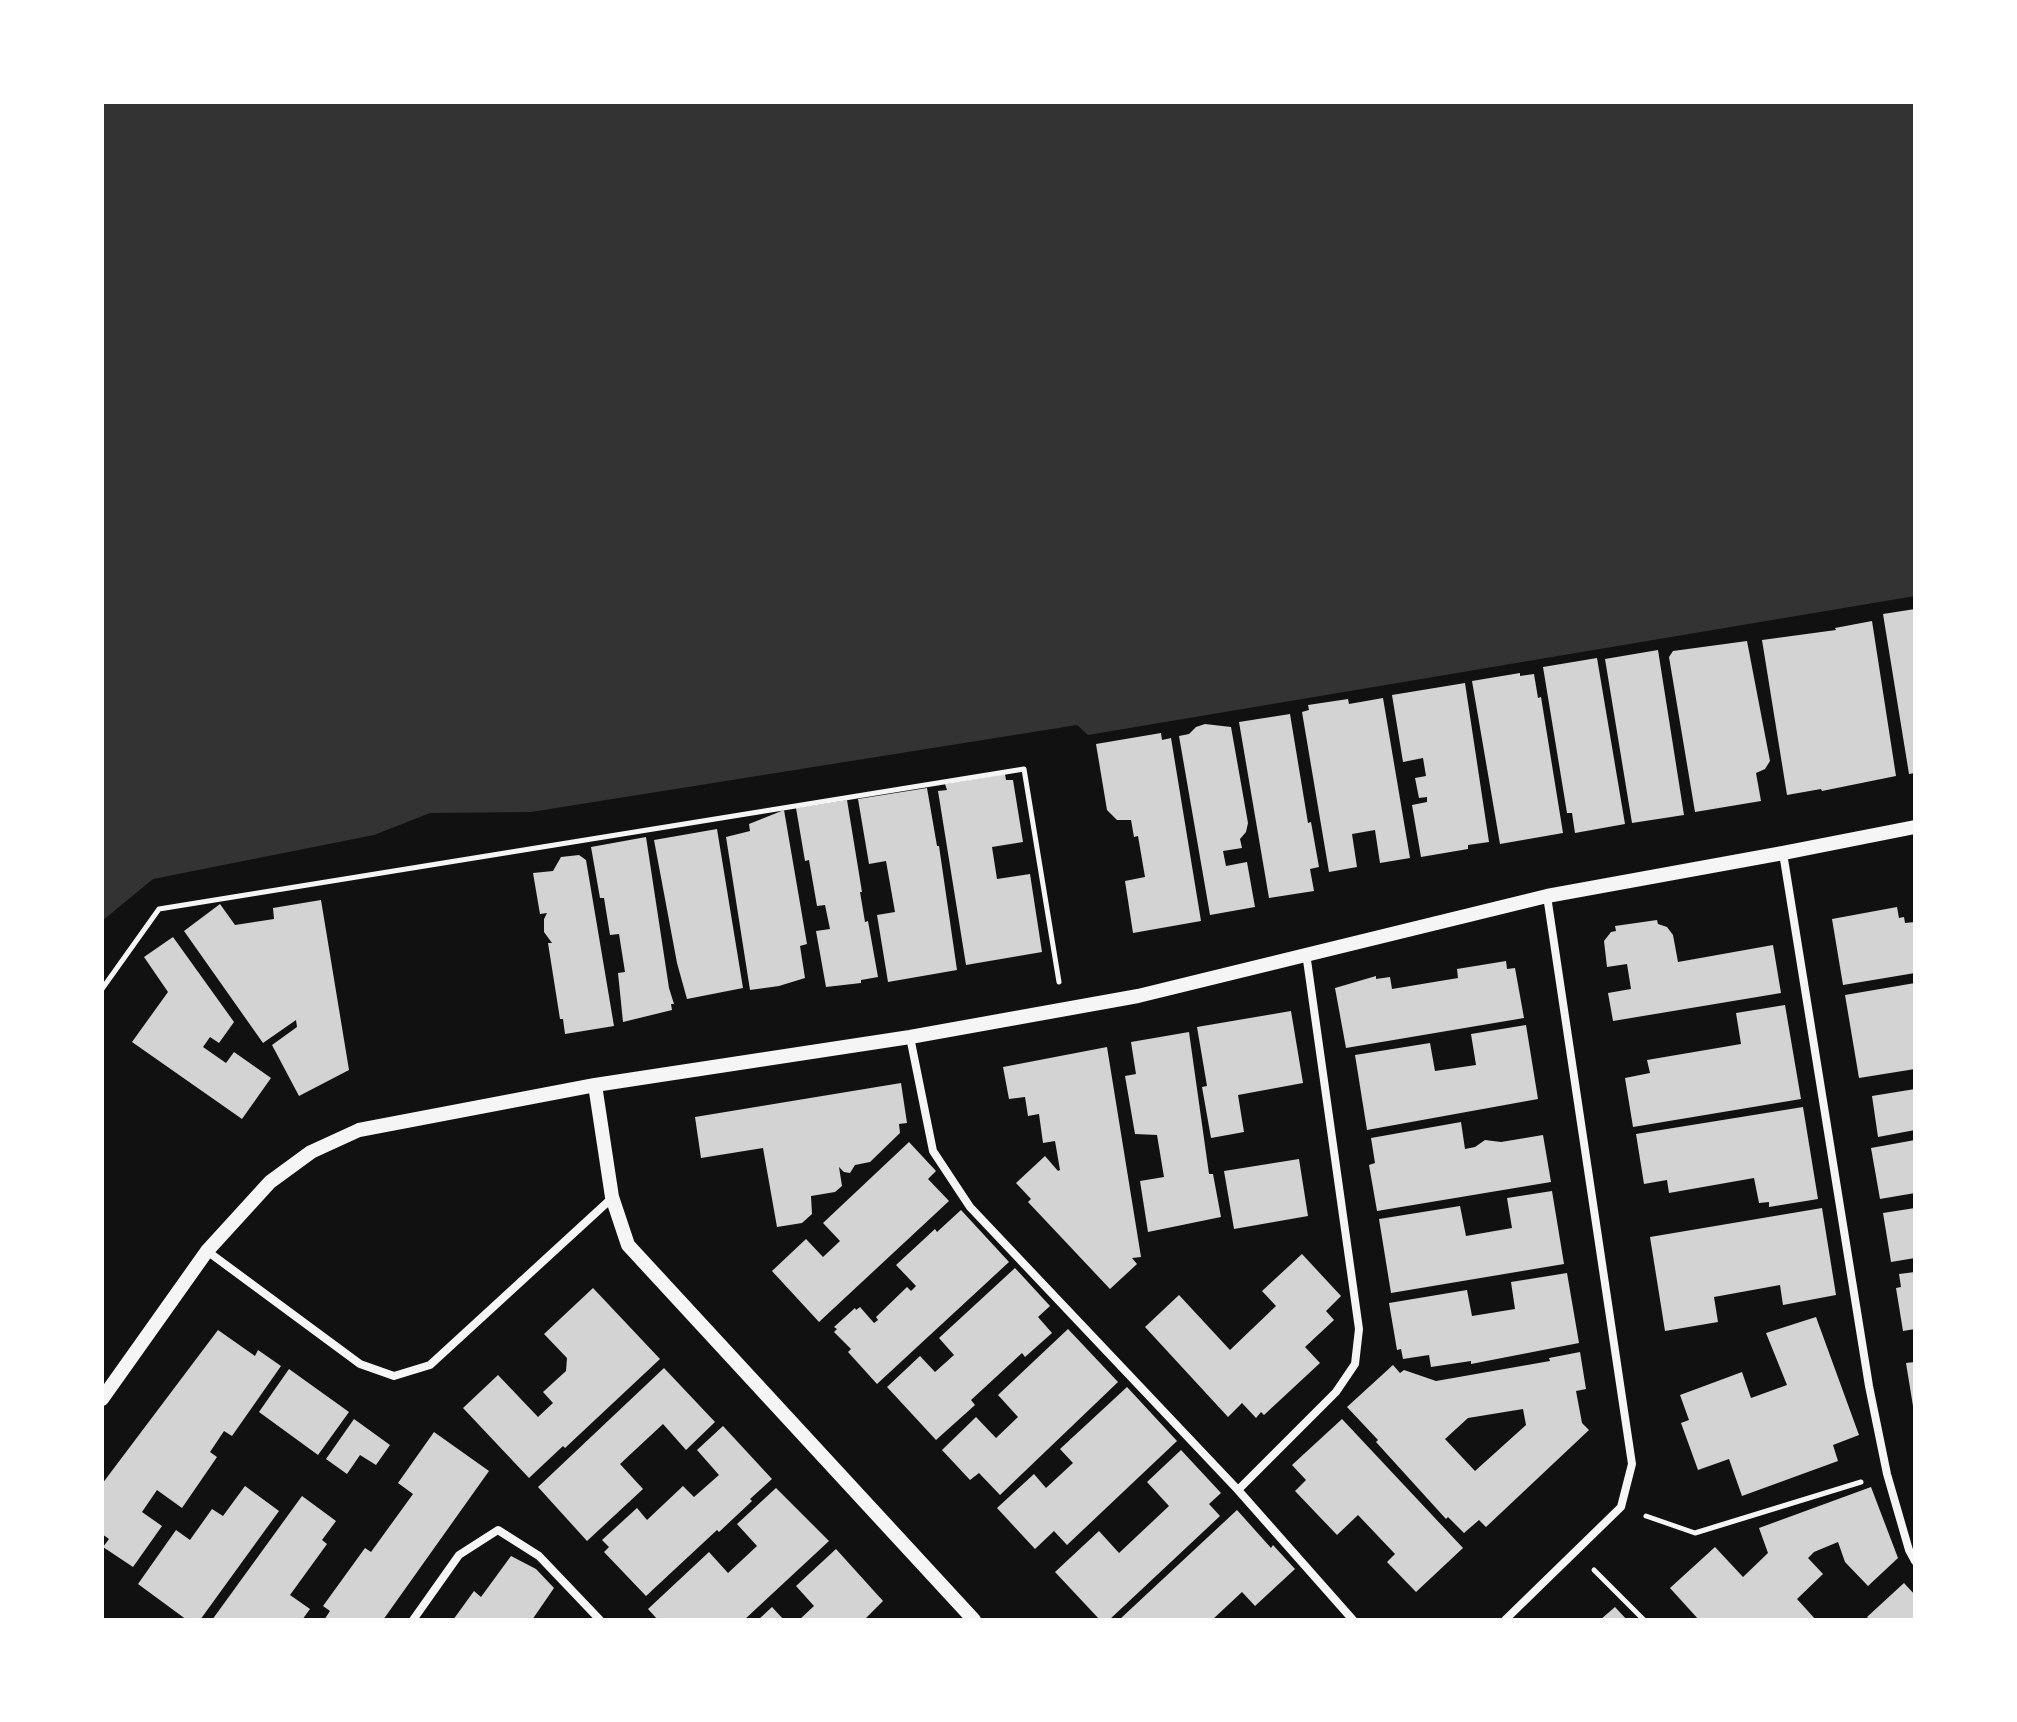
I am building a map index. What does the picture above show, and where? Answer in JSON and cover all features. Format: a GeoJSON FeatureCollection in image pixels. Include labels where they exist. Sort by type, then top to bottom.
{"type":"FeatureCollection","features":[{"type":"Feature","properties":{"kind":"street"},"geometry":{"type":"LineString","coordinates":[[102,1399],[207,1251],[270,1182],[311,1152],[359,1130],[595,1085],[910,1037],[1138,996],[1547,896],[1915,827]]}},
{"type":"Feature","properties":{"kind":"street"},"geometry":{"type":"LineString","coordinates":[[1783,853],[1869,1386],[1887,1474],[1915,1561]]}},
{"type":"Feature","properties":{"kind":"street"},"geometry":{"type":"LineString","coordinates":[[1505,1620],[1621,1507],[1632,1464],[1547,896]]}},
{"type":"Feature","properties":{"kind":"street"},"geometry":{"type":"LineString","coordinates":[[1238,1490],[1336,1392],[1355,1364],[1359,1329],[1306,953]]}},
{"type":"Feature","properties":{"kind":"street"},"geometry":{"type":"LineString","coordinates":[[910,1037],[933,1151],[970,1207],[1238,1490],[1353,1620]]}},
{"type":"Feature","properties":{"kind":"street"},"geometry":{"type":"LineString","coordinates":[[595,1085],[612,1197],[628,1245],[974,1620]]}},
{"type":"Feature","properties":{"kind":"street"},"geometry":{"type":"LineString","coordinates":[[207,1251],[360,1364],[394,1376],[430,1365],[612,1197]]}},
{"type":"Feature","properties":{"kind":"street"},"geometry":{"type":"LineString","coordinates":[[413,1620],[459,1555],[498,1530],[539,1556],[600,1620]]}},
{"type":"Feature","properties":{"kind":"path"},"geometry":{"type":"LineString","coordinates":[[102,989],[159,909],[1024,769],[1063,1010]]}},
{"type":"Feature","properties":{"kind":"path"},"geometry":{"type":"LineString","coordinates":[[1621,1507],[1695,1533],[1887,1474]]}},
{"type":"Feature","properties":{"kind":"path"},"geometry":{"type":"LineString","coordinates":[[1577,1552],[1644,1620]]}},
{"type":"Feature","properties":{"kind":"shaded area"},"geometry":{"type":"Polygon","coordinates":[[[102,102],[1915,102],[1915,596],[1088,735],[1077,725],[531,812],[430,813],[374,835],[153,879],[102,921],[102,102]]]}},
{"type":"Feature","properties":{"kind":"building"},"geometry":{"type":"Polygon","coordinates":[[[1915,609],[1915,773],[1909,774],[1883,614],[1915,609]]]}},
{"type":"Feature","properties":{"kind":"building"},"geometry":{"type":"Polygon","coordinates":[[[1872,621],[1896,776],[1787,795],[1762,640],[1836,630],[1872,621]]]}},
{"type":"Feature","properties":{"kind":"building"},"geometry":{"type":"Polygon","coordinates":[[[1747,641],[1770,761],[1765,769],[1756,773],[1761,801],[1695,812],[1669,657],[1673,651],[1747,641]]]}},
{"type":"Feature","properties":{"kind":"building"},"geometry":{"type":"Polygon","coordinates":[[[1658,650],[1684,815],[1632,823],[1605,659],[1658,650]]]}},
{"type":"Feature","properties":{"kind":"building"},"geometry":{"type":"Polygon","coordinates":[[[1597,658],[1625,824],[1575,833],[1572,813],[1567,813],[1543,667],[1597,658]]]}},
{"type":"Feature","properties":{"kind":"building"},"geometry":{"type":"Polygon","coordinates":[[[1520,673],[1520,676],[1534,674],[1538,698],[1541,697],[1563,833],[1500,844],[1472,681],[1520,673]]]}},
{"type":"Feature","properties":{"kind":"building"},"geometry":{"type":"Polygon","coordinates":[[[1465,683],[1489,842],[1421,857],[1412,805],[1427,802],[1427,797],[1419,798],[1415,778],[1426,776],[1423,758],[1403,762],[1392,695],[1465,683]]]}},
{"type":"Feature","properties":{"kind":"building"},"geometry":{"type":"Polygon","coordinates":[[[1383,698],[1410,858],[1380,863],[1375,830],[1352,834],[1357,867],[1329,872],[1302,712],[1309,710],[1308,705],[1348,699],[1349,704],[1383,698]]]}},
{"type":"Feature","properties":{"kind":"building"},"geometry":{"type":"Polygon","coordinates":[[[1290,714],[1308,823],[1311,822],[1319,867],[1310,869],[1314,891],[1269,898],[1239,722],[1290,714]]]}},
{"type":"Feature","properties":{"kind":"building"},"geometry":{"type":"Polygon","coordinates":[[[1205,724],[1231,727],[1248,823],[1240,839],[1242,848],[1223,851],[1226,866],[1247,862],[1255,907],[1210,915],[1179,736],[1205,724]]]}},
{"type":"Feature","properties":{"kind":"building"},"geometry":{"type":"Polygon","coordinates":[[[1161,733],[1162,740],[1171,738],[1201,921],[1133,933],[1125,881],[1145,877],[1138,836],[1134,837],[1131,820],[1117,820],[1107,810],[1096,744],[1161,733]]]}},
{"type":"Feature","properties":{"kind":"building"},"geometry":{"type":"Polygon","coordinates":[[[1005,774],[1006,780],[1013,780],[1023,842],[992,847],[997,879],[1030,874],[1042,952],[966,965],[938,791],[947,790],[945,784],[1005,774]]]}},
{"type":"Feature","properties":{"kind":"building"},"geometry":{"type":"Polygon","coordinates":[[[927,788],[939,846],[957,970],[888,982],[877,915],[895,912],[886,861],[869,864],[858,799],[927,788]]]}},
{"type":"Feature","properties":{"kind":"building"},"geometry":{"type":"Polygon","coordinates":[[[847,800],[865,922],[868,921],[878,977],[861,980],[861,983],[826,987],[816,931],[830,929],[825,905],[817,906],[796,808],[847,800]]]}},
{"type":"Feature","properties":{"kind":"building"},"geometry":{"type":"Polygon","coordinates":[[[784,810],[807,944],[800,946],[805,978],[750,990],[726,837],[750,831],[749,824],[784,810]]]}},
{"type":"Feature","properties":{"kind":"building"},"geometry":{"type":"Polygon","coordinates":[[[717,829],[743,988],[687,999],[677,963],[654,840],[717,829]]]}},
{"type":"Feature","properties":{"kind":"building"},"geometry":{"type":"Polygon","coordinates":[[[646,837],[674,1004],[671,1004],[672,1010],[623,1022],[618,973],[625,972],[619,934],[610,935],[591,847],[646,837]]]}},
{"type":"Feature","properties":{"kind":"building"},"geometry":{"type":"Polygon","coordinates":[[[579,855],[586,860],[614,1026],[565,1034],[548,943],[552,943],[544,932],[547,913],[540,914],[533,873],[553,871],[561,857],[579,855]]]}},
{"type":"Feature","properties":{"kind":"building"},"geometry":{"type":"Polygon","coordinates":[[[321,900],[349,1070],[299,1096],[272,1045],[297,1027],[296,1020],[263,1043],[184,931],[220,904],[235,925],[274,919],[273,908],[321,900]]]}},
{"type":"Feature","properties":{"kind":"building"},"geometry":{"type":"Polygon","coordinates":[[[1897,907],[1899,918],[1904,917],[1905,923],[1915,922],[1915,973],[1843,985],[1832,919],[1897,907]]]}},
{"type":"Feature","properties":{"kind":"building"},"geometry":{"type":"Polygon","coordinates":[[[1657,920],[1673,935],[1678,962],[1773,945],[1781,993],[1613,1021],[1608,993],[1631,989],[1627,964],[1607,967],[1604,941],[1611,932],[1616,931],[1615,926],[1657,920]]]}},
{"type":"Feature","properties":{"kind":"building"},"geometry":{"type":"Polygon","coordinates":[[[173,937],[234,1022],[219,1043],[210,1037],[203,1047],[226,1063],[234,1052],[271,1078],[242,1119],[132,1042],[168,992],[144,957],[173,937]]]}},
{"type":"Feature","properties":{"kind":"building"},"geometry":{"type":"Polygon","coordinates":[[[1506,961],[1507,969],[1515,968],[1524,1018],[1346,1048],[1335,988],[1376,976],[1376,979],[1390,977],[1392,989],[1458,978],[1457,969],[1506,961]]]}},
{"type":"Feature","properties":{"kind":"building"},"geometry":{"type":"Polygon","coordinates":[[[1915,983],[1915,1069],[1859,1078],[1845,995],[1915,983]]]}},
{"type":"Feature","properties":{"kind":"building"},"geometry":{"type":"Polygon","coordinates":[[[1785,1005],[1801,1099],[1633,1127],[1625,1078],[1650,1073],[1647,1060],[1741,1044],[1736,1013],[1785,1005]]]}},
{"type":"Feature","properties":{"kind":"building"},"geometry":{"type":"Polygon","coordinates":[[[1291,1011],[1303,1083],[1238,1095],[1244,1132],[1211,1138],[1202,1087],[1207,1086],[1197,1027],[1291,1011]]]}},
{"type":"Feature","properties":{"kind":"building"},"geometry":{"type":"Polygon","coordinates":[[[1526,1025],[1538,1099],[1367,1130],[1355,1055],[1430,1043],[1435,1071],[1476,1065],[1471,1034],[1526,1025]]]}},
{"type":"Feature","properties":{"kind":"building"},"geometry":{"type":"Polygon","coordinates":[[[1189,1032],[1209,1174],[1213,1174],[1221,1217],[1148,1232],[1140,1181],[1164,1177],[1157,1135],[1135,1134],[1125,1076],[1136,1074],[1131,1042],[1189,1032]]]}},
{"type":"Feature","properties":{"kind":"building"},"geometry":{"type":"Polygon","coordinates":[[[1107,1047],[1141,1257],[1132,1258],[1137,1264],[1110,1289],[1028,1202],[1031,1199],[1016,1183],[1045,1156],[1060,1170],[1055,1141],[1043,1143],[1039,1114],[1028,1116],[1025,1097],[1009,1099],[1003,1067],[1107,1047]]]}},
{"type":"Feature","properties":{"kind":"building"},"geometry":{"type":"Polygon","coordinates":[[[901,1083],[907,1123],[899,1124],[900,1133],[870,1162],[855,1165],[850,1173],[839,1167],[842,1186],[835,1192],[811,1196],[812,1214],[802,1223],[777,1227],[763,1148],[701,1158],[695,1117],[901,1083]]]}},
{"type":"Feature","properties":{"kind":"building"},"geometry":{"type":"Polygon","coordinates":[[[1915,1089],[1915,1130],[1878,1137],[1872,1096],[1915,1089]]]}},
{"type":"Feature","properties":{"kind":"building"},"geometry":{"type":"Polygon","coordinates":[[[1803,1107],[1818,1199],[1769,1207],[1769,1202],[1759,1203],[1754,1178],[1669,1193],[1667,1180],[1644,1184],[1636,1134],[1803,1107]]]}},
{"type":"Feature","properties":{"kind":"building"},"geometry":{"type":"Polygon","coordinates":[[[1461,1122],[1465,1149],[1485,1140],[1501,1142],[1543,1135],[1551,1182],[1377,1211],[1369,1165],[1375,1163],[1371,1138],[1461,1122]]]}},
{"type":"Feature","properties":{"kind":"building"},"geometry":{"type":"Polygon","coordinates":[[[1915,1140],[1915,1193],[1880,1199],[1871,1148],[1915,1140]]]}},
{"type":"Feature","properties":{"kind":"building"},"geometry":{"type":"Polygon","coordinates":[[[909,1142],[936,1171],[928,1179],[949,1201],[819,1322],[772,1271],[806,1239],[823,1257],[840,1241],[823,1223],[909,1142]]]}},
{"type":"Feature","properties":{"kind":"building"},"geometry":{"type":"Polygon","coordinates":[[[1299,1159],[1308,1216],[1234,1229],[1224,1171],[1299,1159]]]}},
{"type":"Feature","properties":{"kind":"building"},"geometry":{"type":"Polygon","coordinates":[[[1552,1191],[1564,1264],[1391,1293],[1379,1219],[1460,1206],[1466,1236],[1512,1228],[1507,1198],[1552,1191]]]}},
{"type":"Feature","properties":{"kind":"building"},"geometry":{"type":"Polygon","coordinates":[[[1822,1208],[1836,1295],[1783,1305],[1780,1285],[1714,1297],[1718,1322],[1665,1331],[1650,1237],[1822,1208]]]}},
{"type":"Feature","properties":{"kind":"building"},"geometry":{"type":"Polygon","coordinates":[[[1915,1208],[1915,1258],[1891,1262],[1883,1213],[1915,1208]]]}},
{"type":"Feature","properties":{"kind":"building"},"geometry":{"type":"Polygon","coordinates":[[[961,1210],[1009,1262],[877,1384],[848,1352],[851,1349],[834,1332],[837,1329],[834,1327],[860,1307],[874,1323],[878,1320],[876,1317],[907,1287],[911,1291],[916,1286],[896,1265],[961,1210]]]}},
{"type":"Feature","properties":{"kind":"building"},"geometry":{"type":"Polygon","coordinates":[[[1302,1254],[1341,1296],[1326,1311],[1334,1320],[1305,1347],[1320,1363],[1264,1415],[1261,1412],[1256,1418],[1242,1403],[1228,1417],[1145,1327],[1179,1295],[1230,1350],[1276,1306],[1262,1291],[1302,1254]]]}},
{"type":"Feature","properties":{"kind":"building"},"geometry":{"type":"Polygon","coordinates":[[[1015,1268],[1050,1306],[1038,1317],[1052,1333],[1025,1357],[1022,1353],[971,1400],[975,1405],[936,1440],[887,1387],[920,1356],[935,1372],[954,1355],[939,1338],[1015,1268]]]}},
{"type":"Feature","properties":{"kind":"building"},"geometry":{"type":"Polygon","coordinates":[[[1915,1272],[1915,1329],[1903,1331],[1896,1288],[1901,1287],[1899,1274],[1915,1272]]]}},
{"type":"Feature","properties":{"kind":"building"},"geometry":{"type":"Polygon","coordinates":[[[1567,1273],[1579,1343],[1471,1364],[1471,1361],[1431,1367],[1429,1355],[1403,1359],[1401,1349],[1397,1350],[1389,1303],[1467,1290],[1472,1316],[1515,1309],[1511,1282],[1567,1273]]]}},
{"type":"Feature","properties":{"kind":"building"},"geometry":{"type":"Polygon","coordinates":[[[593,1288],[660,1359],[529,1478],[463,1408],[498,1375],[538,1417],[553,1403],[543,1392],[566,1371],[567,1358],[544,1334],[593,1288]]]}},
{"type":"Feature","properties":{"kind":"building"},"geometry":{"type":"Polygon","coordinates":[[[1816,1317],[1859,1435],[1833,1445],[1838,1461],[1742,1496],[1729,1459],[1698,1470],[1681,1423],[1689,1420],[1680,1395],[1742,1372],[1751,1398],[1787,1385],[1766,1333],[1816,1317]]]}},
{"type":"Feature","properties":{"kind":"building"},"geometry":{"type":"Polygon","coordinates":[[[1068,1329],[1118,1382],[1000,1495],[979,1473],[970,1480],[942,1450],[976,1417],[996,1438],[1018,1417],[998,1395],[1068,1329]]]}},
{"type":"Feature","properties":{"kind":"building"},"geometry":{"type":"Polygon","coordinates":[[[218,1330],[255,1356],[258,1350],[281,1366],[232,1436],[224,1431],[210,1452],[217,1457],[182,1508],[157,1490],[142,1512],[162,1526],[133,1567],[103,1547],[109,1539],[102,1534],[102,1484],[218,1330]]]}},
{"type":"Feature","properties":{"kind":"building"},"geometry":{"type":"Polygon","coordinates":[[[1580,1352],[1586,1389],[1576,1391],[1582,1423],[1589,1430],[1486,1527],[1479,1520],[1464,1533],[1448,1517],[1446,1519],[1347,1407],[1393,1365],[1400,1373],[1404,1370],[1436,1381],[1550,1361],[1549,1358],[1580,1352]],[[1523,1409],[1468,1418],[1445,1439],[1475,1471],[1526,1425],[1523,1409]]]}},
{"type":"Feature","properties":{"kind":"building"},"geometry":{"type":"Polygon","coordinates":[[[1915,1362],[1915,1406],[1913,1406],[1906,1363],[1915,1362]]]}},
{"type":"Feature","properties":{"kind":"building"},"geometry":{"type":"Polygon","coordinates":[[[664,1368],[715,1422],[686,1450],[663,1424],[620,1464],[643,1489],[587,1541],[538,1487],[664,1368]]]}},
{"type":"Feature","properties":{"kind":"building"},"geometry":{"type":"Polygon","coordinates":[[[289,1369],[349,1412],[318,1455],[259,1412],[289,1369]]]}},
{"type":"Feature","properties":{"kind":"building"},"geometry":{"type":"Polygon","coordinates":[[[1127,1387],[1177,1441],[1067,1545],[1054,1531],[1035,1549],[997,1508],[1034,1474],[1046,1488],[1073,1463],[1060,1449],[1127,1387]]]}},
{"type":"Feature","properties":{"kind":"building"},"geometry":{"type":"Polygon","coordinates":[[[354,1419],[390,1445],[376,1465],[360,1455],[347,1474],[326,1459],[354,1419]]]}},
{"type":"Feature","properties":{"kind":"building"},"geometry":{"type":"Polygon","coordinates":[[[1342,1419],[1463,1548],[1416,1592],[1387,1562],[1395,1554],[1358,1515],[1337,1535],[1295,1491],[1306,1480],[1292,1465],[1342,1419]]]}},
{"type":"Feature","properties":{"kind":"building"},"geometry":{"type":"Polygon","coordinates":[[[723,1426],[772,1479],[719,1532],[717,1530],[646,1596],[604,1552],[609,1547],[602,1540],[637,1508],[647,1520],[683,1486],[694,1497],[719,1475],[697,1450],[723,1426]]]}},
{"type":"Feature","properties":{"kind":"building"},"geometry":{"type":"Polygon","coordinates":[[[434,1432],[489,1471],[383,1620],[324,1620],[330,1611],[323,1606],[365,1548],[371,1552],[413,1494],[398,1483],[434,1432]]]}},
{"type":"Feature","properties":{"kind":"building"},"geometry":{"type":"Polygon","coordinates":[[[1181,1450],[1221,1493],[1209,1504],[1220,1516],[1109,1620],[1100,1620],[1055,1572],[1099,1531],[1119,1553],[1169,1506],[1147,1482],[1181,1450]]]}},
{"type":"Feature","properties":{"kind":"building"},"geometry":{"type":"Polygon","coordinates":[[[245,1486],[279,1511],[200,1620],[187,1620],[138,1584],[176,1530],[190,1540],[212,1509],[223,1516],[245,1486]]]}},
{"type":"Feature","properties":{"kind":"building"},"geometry":{"type":"Polygon","coordinates":[[[1871,1487],[1898,1558],[1868,1586],[1845,1562],[1838,1542],[1814,1552],[1808,1558],[1823,1574],[1797,1599],[1816,1620],[1699,1620],[1670,1588],[1715,1547],[1743,1577],[1768,1553],[1759,1528],[1871,1487]]]}},
{"type":"Feature","properties":{"kind":"building"},"geometry":{"type":"Polygon","coordinates":[[[776,1488],[829,1541],[744,1620],[658,1620],[648,1609],[709,1552],[728,1573],[757,1546],[737,1524],[776,1488]]]}},
{"type":"Feature","properties":{"kind":"building"},"geometry":{"type":"Polygon","coordinates":[[[302,1496],[336,1521],[322,1540],[327,1544],[290,1595],[310,1609],[302,1620],[212,1620],[302,1496]]]}},
{"type":"Feature","properties":{"kind":"building"},"geometry":{"type":"Polygon","coordinates":[[[1237,1510],[1295,1569],[1255,1606],[1242,1592],[1212,1620],[1119,1620],[1237,1510]]]}},
{"type":"Feature","properties":{"kind":"building"},"geometry":{"type":"Polygon","coordinates":[[[836,1549],[883,1601],[864,1620],[799,1620],[814,1606],[796,1586],[836,1549]]]}},
{"type":"Feature","properties":{"kind":"building"},"geometry":{"type":"Polygon","coordinates":[[[511,1556],[536,1569],[554,1588],[532,1620],[453,1620],[474,1591],[481,1597],[511,1556]]]}},
{"type":"Feature","properties":{"kind":"building"},"geometry":{"type":"Polygon","coordinates":[[[1904,1583],[1915,1595],[1915,1620],[1870,1620],[1867,1617],[1904,1583]]]}},
{"type":"Feature","properties":{"kind":"building"},"geometry":{"type":"Polygon","coordinates":[[[772,1607],[784,1620],[758,1620],[772,1607]]]}},
{"type":"Feature","properties":{"kind":"building"},"geometry":{"type":"Polygon","coordinates":[[[1615,1607],[1627,1620],[1600,1620],[1615,1607]]]}}]}
